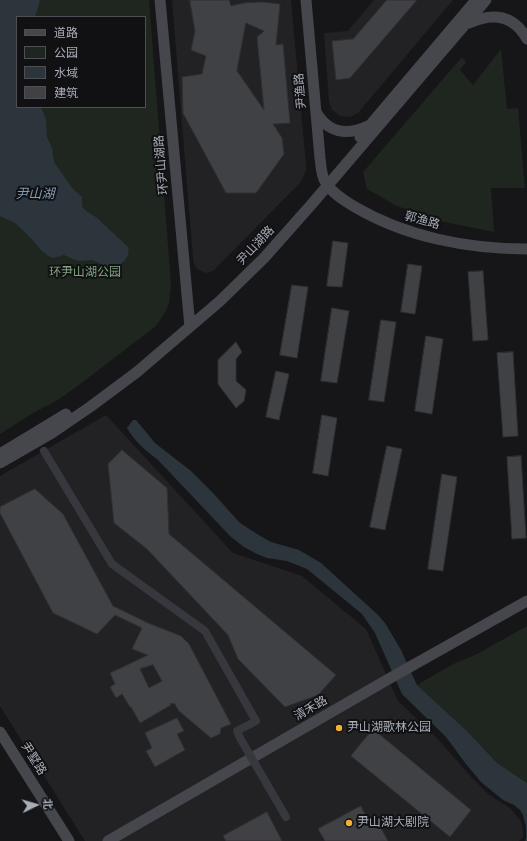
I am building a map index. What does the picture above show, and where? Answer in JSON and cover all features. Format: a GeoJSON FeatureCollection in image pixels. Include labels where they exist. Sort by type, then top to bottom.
{"type":"FeatureCollection","features":[{"type":"Feature","properties":{"kind":"street","name":"环尹山湖路"},"geometry":{"type":"LineString","coordinates":[[160,0],[190,324]]}},
{"type":"Feature","properties":{"kind":"street","name":"尹渔路"},"geometry":{"type":"LineString","coordinates":[[306,0],[320,158],[326,183]]}},
{"type":"Feature","properties":{"kind":"street","name":"尹山湖路"},"geometry":{"type":"LineString","coordinates":[[326,183],[370,125],[476,0]]}},
{"type":"Feature","properties":{"kind":"street","name":"尹山湖路"},"geometry":{"type":"LineString","coordinates":[[0,463],[52,433],[90,407],[137,372],[190,324],[258,254],[306,201],[326,183],[486,0]]}},
{"type":"Feature","properties":{"kind":"street"},"geometry":{"type":"LineString","coordinates":[[465,25],[479,18],[502,17],[518,26],[527,39]]}},
{"type":"Feature","properties":{"kind":"street"},"geometry":{"type":"LineString","coordinates":[[316,111],[323,123],[340,131],[358,131],[370,125]]}},
{"type":"Feature","properties":{"kind":"street","name":"郭渔路"},"geometry":{"type":"LineString","coordinates":[[326,183],[346,201],[368,214],[392,225],[416,233],[447,242],[483,247],[527,249]]}},
{"type":"Feature","properties":{"kind":"street","name":"尹山湖路"},"geometry":{"type":"LineString","coordinates":[[0,454],[87,401],[190,324]]}},
{"type":"Feature","properties":{"kind":"street"},"geometry":{"type":"LineString","coordinates":[[44,451],[112,564],[205,631],[256,721],[236,731],[286,817]]}},
{"type":"Feature","properties":{"kind":"street","name":"清禾路"},"geometry":{"type":"LineString","coordinates":[[108,841],[411,666],[527,601]]}},
{"type":"Feature","properties":{"kind":"street","name":"尹墅路"},"geometry":{"type":"LineString","coordinates":[[0,732],[68,841]]}},
{"type":"Feature","properties":{"kind":"shaded area"},"geometry":{"type":"Polygon","coordinates":[[[172,0],[291,0],[306,171],[300,183],[213,271],[206,273],[197,269],[193,258],[172,0]]]}},
{"type":"Feature","properties":{"kind":"shaded area"},"geometry":{"type":"Polygon","coordinates":[[[374,0],[453,0],[358,113],[350,117],[340,116],[332,110],[329,102],[324,33],[348,31],[374,0]]]}},
{"type":"Feature","properties":{"kind":"shaded area","name":"尹山湖歌林公园"},"geometry":{"type":"Polygon","coordinates":[[[106,415],[233,553],[302,576],[366,629],[398,701],[437,738],[488,794],[510,808],[521,821],[523,837],[519,841],[85,841],[0,706],[0,476],[106,415]]]}},
{"type":"Feature","properties":{"kind":"green space","name":"环尹山湖公园"},"geometry":{"type":"Polygon","coordinates":[[[0,0],[149,0],[171,284],[169,303],[166,311],[156,326],[58,400],[33,413],[0,434],[0,0]]]}},
{"type":"Feature","properties":{"kind":"green space"},"geometry":{"type":"Polygon","coordinates":[[[501,49],[507,109],[518,108],[525,188],[491,188],[494,232],[435,220],[397,206],[367,189],[363,172],[462,57],[466,62],[460,70],[473,85],[501,49]]]}},
{"type":"Feature","properties":{"kind":"green space"},"geometry":{"type":"Polygon","coordinates":[[[527,626],[527,783],[497,763],[467,731],[417,685],[453,664],[477,654],[527,626]]]}},
{"type":"Feature","properties":{"kind":"water","name":"尹山湖"},"geometry":{"type":"Polygon","coordinates":[[[0,0],[40,0],[35,16],[16,16],[16,108],[41,108],[46,119],[47,137],[52,148],[54,162],[72,188],[82,197],[82,206],[85,210],[97,218],[128,247],[129,253],[122,263],[116,267],[108,267],[92,260],[78,261],[64,255],[53,258],[42,251],[15,223],[0,216],[0,0]]]}},
{"type":"Feature","properties":{"kind":"water"},"geometry":{"type":"Polygon","coordinates":[[[133,420],[136,420],[155,443],[191,471],[240,523],[271,542],[299,550],[321,563],[377,614],[385,623],[401,650],[417,685],[467,731],[497,763],[527,783],[527,841],[525,841],[526,827],[520,810],[514,805],[503,800],[481,782],[446,737],[402,694],[375,633],[362,614],[307,569],[287,561],[267,558],[257,554],[244,547],[231,537],[157,459],[136,441],[127,428],[133,420]]]}},
{"type":"Feature","properties":{"kind":"building"},"geometry":{"type":"Polygon","coordinates":[[[190,0],[229,0],[231,6],[244,3],[262,2],[280,4],[276,45],[283,44],[290,123],[273,124],[282,138],[284,154],[256,193],[226,193],[183,113],[182,77],[202,74],[206,56],[191,50],[195,32],[190,0]],[[246,23],[237,71],[264,110],[257,37],[264,31],[246,23]]]}},
{"type":"Feature","properties":{"kind":"building"},"geometry":{"type":"Polygon","coordinates":[[[387,0],[417,0],[350,78],[336,80],[332,41],[353,39],[387,0]]]}},
{"type":"Feature","properties":{"kind":"building"},"geometry":{"type":"Polygon","coordinates":[[[333,241],[348,243],[342,287],[327,286],[333,241]]]}},
{"type":"Feature","properties":{"kind":"building"},"geometry":{"type":"Polygon","coordinates":[[[408,264],[422,266],[415,314],[401,312],[408,264]]]}},
{"type":"Feature","properties":{"kind":"building"},"geometry":{"type":"Polygon","coordinates":[[[483,271],[488,340],[473,341],[468,272],[483,271]]]}},
{"type":"Feature","properties":{"kind":"building"},"geometry":{"type":"Polygon","coordinates":[[[292,285],[308,287],[297,358],[280,355],[292,285]]]}},
{"type":"Feature","properties":{"kind":"building"},"geometry":{"type":"Polygon","coordinates":[[[332,308],[349,311],[337,383],[321,381],[332,308]]]}},
{"type":"Feature","properties":{"kind":"building"},"geometry":{"type":"Polygon","coordinates":[[[381,320],[396,322],[384,402],[369,400],[381,320]]]}},
{"type":"Feature","properties":{"kind":"building"},"geometry":{"type":"Polygon","coordinates":[[[426,336],[443,339],[432,414],[415,411],[426,336]]]}},
{"type":"Feature","properties":{"kind":"building"},"geometry":{"type":"Polygon","coordinates":[[[236,342],[242,352],[236,359],[236,381],[246,390],[244,401],[236,408],[218,384],[218,360],[236,342]]]}},
{"type":"Feature","properties":{"kind":"building"},"geometry":{"type":"Polygon","coordinates":[[[513,352],[518,436],[503,437],[497,353],[513,352]]]}},
{"type":"Feature","properties":{"kind":"building"},"geometry":{"type":"Polygon","coordinates":[[[276,371],[289,374],[279,420],[266,417],[276,371]]]}},
{"type":"Feature","properties":{"kind":"building"},"geometry":{"type":"Polygon","coordinates":[[[322,415],[337,418],[328,476],[313,473],[322,415]]]}},
{"type":"Feature","properties":{"kind":"building"},"geometry":{"type":"Polygon","coordinates":[[[387,446],[402,449],[385,530],[370,527],[387,446]]]}},
{"type":"Feature","properties":{"kind":"building"},"geometry":{"type":"Polygon","coordinates":[[[122,450],[167,488],[169,534],[336,675],[318,695],[285,707],[238,659],[228,635],[147,549],[114,523],[108,464],[122,450]]]}},
{"type":"Feature","properties":{"kind":"building"},"geometry":{"type":"Polygon","coordinates":[[[521,456],[526,538],[512,539],[507,457],[521,456]]]}},
{"type":"Feature","properties":{"kind":"building"},"geometry":{"type":"Polygon","coordinates":[[[442,474],[457,477],[443,571],[428,569],[442,474]]]}},
{"type":"Feature","properties":{"kind":"building"},"geometry":{"type":"Polygon","coordinates":[[[35,489],[63,514],[113,606],[148,623],[181,636],[189,644],[231,724],[221,728],[220,734],[211,738],[179,711],[174,703],[170,703],[171,705],[140,723],[122,694],[116,698],[110,687],[115,684],[110,673],[148,655],[132,649],[142,628],[115,615],[97,634],[53,613],[0,513],[0,507],[35,489]],[[153,665],[140,669],[149,688],[162,681],[153,665]]]}},
{"type":"Feature","properties":{"kind":"building"},"geometry":{"type":"Polygon","coordinates":[[[177,718],[184,731],[177,734],[185,750],[155,767],[146,751],[152,748],[145,733],[177,718]]]}},
{"type":"Feature","properties":{"kind":"building"},"geometry":{"type":"Polygon","coordinates":[[[373,729],[471,810],[450,837],[351,756],[373,729]]]}},
{"type":"Feature","properties":{"kind":"building","name":"尹山湖大剧院"},"geometry":{"type":"Polygon","coordinates":[[[361,806],[370,825],[377,821],[388,841],[325,841],[318,829],[361,806]]]}},
{"type":"Feature","properties":{"kind":"building"},"geometry":{"type":"Polygon","coordinates":[[[267,812],[282,841],[226,841],[223,836],[267,812]]]}},
{"type":"Feature","properties":{"kind":"place","name":"尹山湖歌林公园"},"geometry":{"type":"Point","coordinates":[339,728]}},
{"type":"Feature","properties":{"kind":"place","name":"尹山湖大剧院"},"geometry":{"type":"Point","coordinates":[349,823]}}]}
